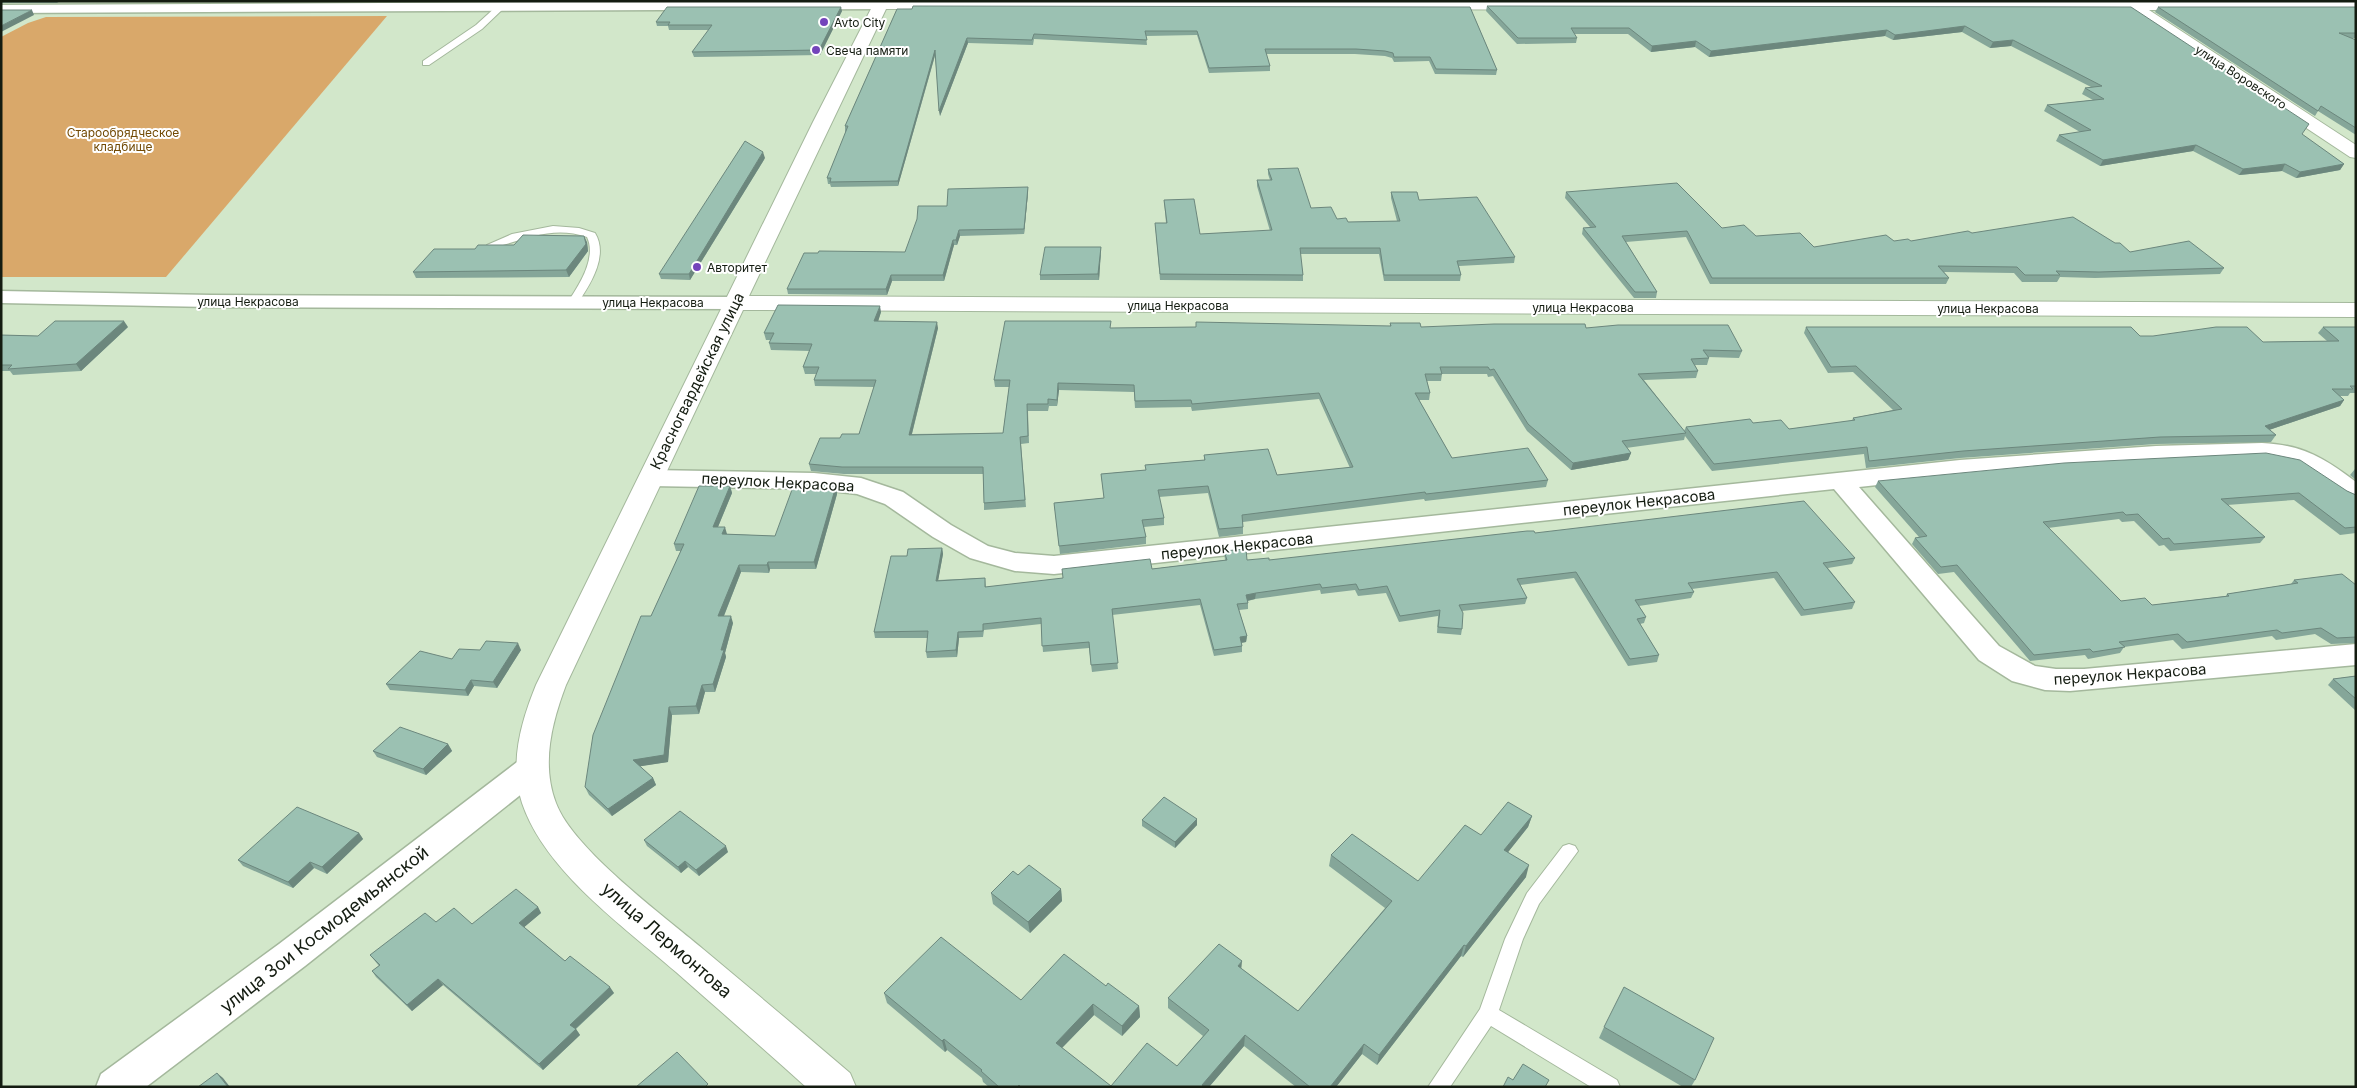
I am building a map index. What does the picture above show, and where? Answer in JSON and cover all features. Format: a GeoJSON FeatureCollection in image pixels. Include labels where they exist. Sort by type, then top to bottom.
{"type":"FeatureCollection","features":[{"type":"Feature","properties":{"kind":"street"},"geometry":{"type":"LineString","coordinates":[[1,9],[882,3],[2129,3],[2356,6]]}},
{"type":"Feature","properties":{"kind":"street","name":"Красногвардейская улица"},"geometry":{"type":"LineString","coordinates":[[532,768],[535,732],[551,685],[822,122],[882,3]]}},
{"type":"Feature","properties":{"kind":"street","name":"улица Воровского"},"geometry":{"type":"LineString","coordinates":[[2129,3],[2356,153]]}},
{"type":"Feature","properties":{"kind":"street","name":"улица Некрасова"},"geometry":{"type":"LineString","coordinates":[[1,296],[211,301],[2356,310]]}},
{"type":"Feature","properties":{"kind":"street","name":"переулок Некрасова"},"geometry":{"type":"LineString","coordinates":[[651,478],[814,481],[861,486],[894,498],[942,531],[979,552],[1015,562],[1054,565],[1840,480],[2120,456],[2262,450],[2282,451],[2314,463],[2356,494]]}},
{"type":"Feature","properties":{"kind":"street","name":"переулок Некрасова"},"geometry":{"type":"LineString","coordinates":[[1840,480],[1989,653],[2015,672],[2028,677],[2061,681],[2084,680],[2356,654]]}},
{"type":"Feature","properties":{"kind":"street","name":"улица Зои Космодемьянской"},"geometry":{"type":"LineString","coordinates":[[115,1087],[292,955],[532,768]]}},
{"type":"Feature","properties":{"kind":"street","name":"улица Лермонтова"},"geometry":{"type":"LineString","coordinates":[[532,768],[539,804],[547,821],[576,858],[629,909],[836,1087]]}},
{"type":"Feature","properties":{"kind":"lane"},"geometry":{"type":"LineString","coordinates":[[426,62],[479,27],[501,7]]}},
{"type":"Feature","properties":{"kind":"lane"},"geometry":{"type":"LineString","coordinates":[[492,245],[520,234],[539,230],[583,231],[591,235],[596,246],[588,276],[573,302]]}},
{"type":"Feature","properties":{"kind":"lane"},"geometry":{"type":"LineString","coordinates":[[1438,1087],[1488,1014],[1522,919],[1532,899],[1569,851]]}},
{"type":"Feature","properties":{"kind":"lane"},"geometry":{"type":"LineString","coordinates":[[1488,1014],[1610,1087]]}},
{"type":"Feature","properties":{"kind":"green space","name":"Старообрядческое кладбище"},"geometry":{"type":"Polygon","coordinates":[[[387,16],[166,277],[1,277],[1,37],[28,23],[46,17],[387,16]]]}},
{"type":"Feature","properties":{"kind":"building"},"geometry":{"type":"Polygon","coordinates":[[[913,6],[1470,7],[1497,70],[1436,69],[1430,57],[1394,57],[1393,53],[1385,51],[1356,49],[1265,49],[1270,66],[1209,68],[1197,31],[1145,31],[1147,40],[1034,34],[1032,40],[967,38],[939,111],[935,50],[898,181],[830,182],[831,178],[827,178],[848,126],[845,126],[897,9],[912,9],[913,6]]]}},
{"type":"Feature","properties":{"kind":"building"},"geometry":{"type":"Polygon","coordinates":[[[1487,6],[2131,7],[2309,124],[2302,134],[2344,164],[2300,172],[2285,164],[2243,169],[2196,145],[2103,160],[2059,135],[2091,130],[2047,105],[2104,99],[2085,88],[2102,86],[2013,40],[1993,42],[1965,26],[1895,35],[1887,30],[1711,51],[1696,41],[1652,46],[1629,28],[1571,28],[1577,38],[1518,38],[1487,6]]]}},
{"type":"Feature","properties":{"kind":"building"},"geometry":{"type":"Polygon","coordinates":[[[667,7],[841,7],[819,50],[692,52],[712,25],[668,25],[670,22],[656,22],[667,7]]]}},
{"type":"Feature","properties":{"kind":"building"},"geometry":{"type":"Polygon","coordinates":[[[2158,7],[2356,7],[2356,33],[2339,33],[2356,40],[2356,128],[2321,106],[2318,111],[2158,7]]]}},
{"type":"Feature","properties":{"kind":"building"},"geometry":{"type":"Polygon","coordinates":[[[1,10],[32,10],[1,26],[1,10]]]}},
{"type":"Feature","properties":{"kind":"building"},"geometry":{"type":"Polygon","coordinates":[[[745,141],[763,152],[689,274],[659,274],[745,141]]]}},
{"type":"Feature","properties":{"kind":"building"},"geometry":{"type":"Polygon","coordinates":[[[1298,168],[1311,208],[1331,207],[1337,219],[1346,218],[1348,222],[1400,221],[1391,192],[1417,192],[1419,200],[1477,197],[1515,257],[1457,261],[1461,275],[1384,275],[1380,248],[1300,248],[1303,275],[1160,274],[1155,223],[1167,223],[1164,200],[1194,199],[1200,234],[1272,230],[1257,180],[1272,180],[1268,169],[1298,168]]]}},
{"type":"Feature","properties":{"kind":"building"},"geometry":{"type":"Polygon","coordinates":[[[1677,183],[1722,228],[1744,225],[1756,236],[1800,233],[1814,247],[1886,235],[1894,241],[1908,239],[1911,241],[1968,231],[1972,233],[2073,217],[2115,243],[2120,243],[2130,252],[2189,241],[2224,268],[2099,272],[2056,271],[2060,275],[2025,275],[2017,267],[1938,266],[1949,278],[1712,278],[1687,231],[1622,236],[1657,292],[1635,292],[1583,228],[1596,227],[1566,192],[1677,183]]]}},
{"type":"Feature","properties":{"kind":"building"},"geometry":{"type":"Polygon","coordinates":[[[1028,187],[1024,229],[959,230],[956,240],[953,240],[943,275],[891,275],[886,289],[787,289],[804,253],[818,253],[819,251],[905,252],[917,219],[918,206],[947,206],[948,189],[1028,187]]]}},
{"type":"Feature","properties":{"kind":"building"},"geometry":{"type":"Polygon","coordinates":[[[523,235],[584,236],[586,244],[566,270],[413,272],[434,249],[475,249],[478,245],[514,245],[523,235]]]}},
{"type":"Feature","properties":{"kind":"building"},"geometry":{"type":"Polygon","coordinates":[[[1045,247],[1101,247],[1098,274],[1040,275],[1045,247]]]}},
{"type":"Feature","properties":{"kind":"building"},"geometry":{"type":"Polygon","coordinates":[[[778,305],[880,306],[874,321],[937,322],[909,435],[1003,433],[1010,380],[994,380],[1005,321],[1111,321],[1110,328],[1196,327],[1196,322],[1391,326],[1390,323],[1420,323],[1421,327],[1494,324],[1585,324],[1586,328],[1618,325],[1728,325],[1742,351],[1703,350],[1709,358],[1691,359],[1698,371],[1638,374],[1686,433],[1622,441],[1631,453],[1573,463],[1528,424],[1494,369],[1490,370],[1488,367],[1440,367],[1442,374],[1425,374],[1430,393],[1415,393],[1452,458],[1528,448],[1548,480],[1426,494],[1425,492],[1242,515],[1243,527],[1219,529],[1208,486],[1158,490],[1164,518],[1142,520],[1146,537],[1059,546],[1054,503],[1104,498],[1101,474],[1146,470],[1145,465],[1205,460],[1204,455],[1268,449],[1277,475],[1353,467],[1319,393],[1192,404],[1191,400],[1135,401],[1134,385],[1058,383],[1057,400],[1048,399],[1048,404],[1027,404],[1028,436],[1020,437],[1025,500],[984,503],[983,467],[842,467],[809,464],[820,438],[840,438],[842,434],[859,434],[876,380],[814,380],[819,367],[803,367],[812,344],[769,343],[774,333],[764,333],[778,305]]]}},
{"type":"Feature","properties":{"kind":"building"},"geometry":{"type":"Polygon","coordinates":[[[55,321],[124,321],[76,364],[8,369],[12,365],[1,365],[1,335],[38,336],[55,321]]]}},
{"type":"Feature","properties":{"kind":"building"},"geometry":{"type":"Polygon","coordinates":[[[1806,327],[2131,327],[2140,336],[2153,336],[2216,327],[2247,327],[2263,342],[2339,341],[2323,327],[2356,327],[2356,386],[2350,386],[2353,389],[2332,389],[2344,400],[2265,426],[2276,435],[2160,437],[1963,451],[1869,461],[1867,447],[1714,464],[1686,427],[1750,419],[1753,423],[1781,420],[1789,429],[1855,420],[1853,418],[1902,409],[1856,366],[1831,367],[1806,327]]]}},
{"type":"Feature","properties":{"kind":"building"},"geometry":{"type":"Polygon","coordinates":[[[2266,453],[2300,460],[2356,495],[2356,527],[2345,528],[2299,493],[2221,499],[2265,537],[2174,544],[2169,538],[2163,539],[2138,514],[2126,515],[2123,512],[2043,522],[2121,601],[2145,598],[2152,605],[2229,596],[2227,594],[2298,583],[2294,580],[2342,574],[2356,585],[2356,637],[2337,638],[2321,628],[2282,633],[2277,630],[2187,642],[2178,634],[2119,642],[2125,647],[2093,652],[2090,649],[2034,655],[1957,565],[1941,567],[1915,538],[1927,536],[1878,481],[2064,463],[2266,453]]]}},
{"type":"Feature","properties":{"kind":"building"},"geometry":{"type":"Polygon","coordinates":[[[801,483],[836,486],[814,562],[768,562],[767,565],[739,565],[718,616],[731,616],[721,650],[724,650],[713,684],[702,685],[696,706],[669,707],[664,755],[633,760],[653,778],[608,809],[585,787],[593,735],[641,616],[651,616],[684,544],[674,544],[699,486],[730,486],[713,527],[725,527],[722,534],[775,536],[793,487],[800,487],[801,483]]]}},
{"type":"Feature","properties":{"kind":"building"},"geometry":{"type":"Polygon","coordinates":[[[1804,501],[1855,558],[1823,563],[1855,602],[1804,610],[1777,572],[1688,583],[1694,592],[1635,600],[1646,617],[1637,619],[1659,655],[1630,659],[1576,572],[1517,579],[1527,598],[1459,605],[1463,613],[1462,629],[1438,627],[1440,610],[1400,616],[1387,586],[1359,590],[1356,584],[1322,588],[1320,584],[1246,595],[1248,603],[1237,604],[1247,636],[1240,637],[1242,646],[1214,650],[1200,599],[1112,609],[1118,663],[1091,665],[1089,642],[1042,646],[1041,618],[983,624],[983,631],[958,632],[956,650],[926,652],[928,631],[874,632],[891,556],[907,556],[908,549],[942,548],[936,581],[985,578],[985,587],[1063,578],[1062,569],[1150,559],[1152,569],[1227,560],[1224,551],[1246,549],[1247,560],[1269,558],[1269,560],[1527,531],[1534,531],[1535,533],[1804,501]]]}},
{"type":"Feature","properties":{"kind":"building"},"geometry":{"type":"Polygon","coordinates":[[[486,641],[518,643],[493,682],[471,680],[465,690],[386,684],[420,651],[452,659],[459,649],[480,650],[486,641]]]}},
{"type":"Feature","properties":{"kind":"building"},"geometry":{"type":"Polygon","coordinates":[[[2356,676],[2356,699],[2333,679],[2356,676]]]}},
{"type":"Feature","properties":{"kind":"building"},"geometry":{"type":"Polygon","coordinates":[[[400,727],[448,744],[423,769],[373,751],[400,727]]]}},
{"type":"Feature","properties":{"kind":"building"},"geometry":{"type":"Polygon","coordinates":[[[1164,797],[1197,819],[1175,842],[1142,820],[1164,797]]]}},
{"type":"Feature","properties":{"kind":"building"},"geometry":{"type":"Polygon","coordinates":[[[1508,802],[1532,816],[1504,850],[1529,865],[1379,1055],[1364,1044],[1330,1087],[1310,1087],[1245,1035],[1202,1085],[1204,1087],[1021,1087],[1019,1085],[1017,1087],[999,1087],[982,1070],[944,1039],[942,1041],[884,993],[941,937],[1021,1000],[1064,954],[1106,986],[1108,983],[1139,1006],[1122,1026],[1093,1004],[1056,1043],[1111,1086],[1147,1043],[1177,1066],[1209,1030],[1168,998],[1219,944],[1242,961],[1238,966],[1298,1011],[1392,901],[1331,855],[1352,834],[1418,881],[1465,825],[1481,835],[1508,802]]]}},
{"type":"Feature","properties":{"kind":"building"},"geometry":{"type":"Polygon","coordinates":[[[297,807],[359,833],[322,867],[310,862],[288,882],[238,860],[297,807]]]}},
{"type":"Feature","properties":{"kind":"building"},"geometry":{"type":"Polygon","coordinates":[[[680,811],[726,846],[696,870],[685,861],[678,867],[644,840],[680,811]]]}},
{"type":"Feature","properties":{"kind":"building"},"geometry":{"type":"Polygon","coordinates":[[[1029,865],[1061,889],[1028,922],[991,893],[1013,871],[1018,875],[1029,865]]]}},
{"type":"Feature","properties":{"kind":"building"},"geometry":{"type":"Polygon","coordinates":[[[516,889],[538,907],[519,923],[565,961],[570,956],[610,987],[570,1025],[576,1029],[539,1064],[438,979],[407,1005],[372,971],[380,965],[370,955],[425,913],[436,922],[454,908],[472,924],[516,889]]]}},
{"type":"Feature","properties":{"kind":"building"},"geometry":{"type":"Polygon","coordinates":[[[1624,987],[1714,1038],[1695,1080],[1604,1027],[1624,987]]]}},
{"type":"Feature","properties":{"kind":"building"},"geometry":{"type":"Polygon","coordinates":[[[677,1052],[708,1084],[705,1087],[636,1087],[677,1052]]]}},
{"type":"Feature","properties":{"kind":"building"},"geometry":{"type":"Polygon","coordinates":[[[1523,1064],[1549,1080],[1545,1087],[1503,1087],[1508,1077],[1513,1080],[1523,1064]]]}},
{"type":"Feature","properties":{"kind":"building"},"geometry":{"type":"Polygon","coordinates":[[[217,1073],[228,1087],[198,1087],[217,1073]]]}},
{"type":"Feature","properties":{"kind":"place","name":"Avto City"},"geometry":{"type":"Point","coordinates":[824,22]}},
{"type":"Feature","properties":{"kind":"place","name":"Свеча памяти"},"geometry":{"type":"Point","coordinates":[816,50]}},
{"type":"Feature","properties":{"kind":"place","name":"Авторитет"},"geometry":{"type":"Point","coordinates":[697,267]}}]}
